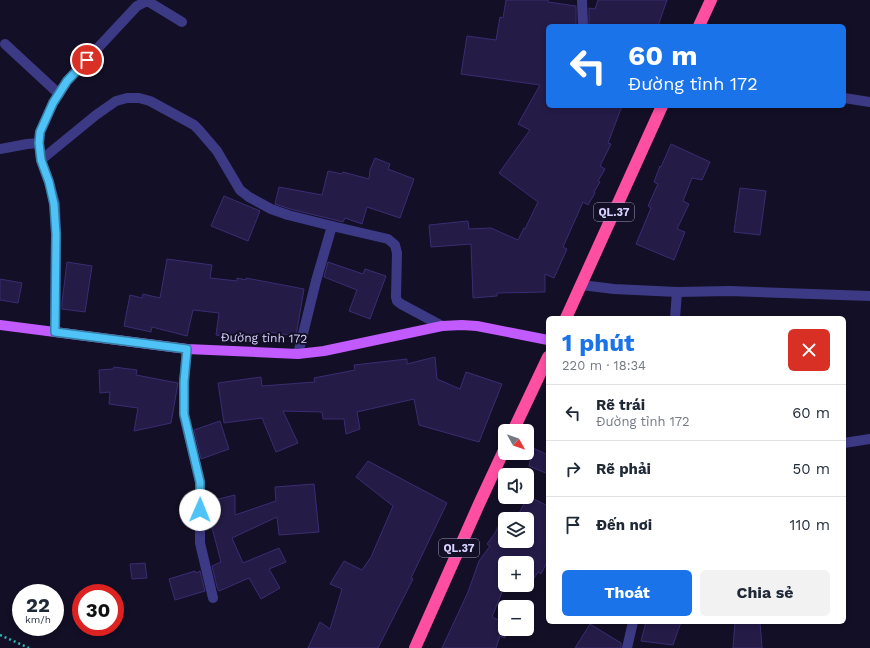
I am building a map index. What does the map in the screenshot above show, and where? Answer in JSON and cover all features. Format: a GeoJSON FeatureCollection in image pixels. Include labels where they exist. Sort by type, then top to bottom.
{"type":"FeatureCollection","features":[{"type":"Feature","properties":{"kind":"highway"},"geometry":{"type":"LineString","coordinates":[[700,24],[711,0]]}},
{"type":"Feature","properties":{"kind":"highway","name":"QL.37"},"geometry":{"type":"LineString","coordinates":[[567,316],[661,108]]}},
{"type":"Feature","properties":{"kind":"highway"},"geometry":{"type":"LineString","coordinates":[[516,424],[546,360]]}},
{"type":"Feature","properties":{"kind":"highway","name":"QL.37"},"geometry":{"type":"LineString","coordinates":[[415,648],[499,460]]}},
{"type":"Feature","properties":{"kind":"main road","name":"Đường tỉnh 172"},"geometry":{"type":"LineString","coordinates":[[0,325],[187,349],[298,354],[324,351],[442,326],[477,326],[546,340]]}},
{"type":"Feature","properties":{"kind":"street"},"geometry":{"type":"LineString","coordinates":[[582,0],[583,24]]}},
{"type":"Feature","properties":{"kind":"street"},"geometry":{"type":"LineString","coordinates":[[55,332],[56,234],[54,204],[49,182],[41,160],[39,143],[40,132],[53,103],[67,81],[136,6],[145,2],[152,4],[182,22]]}},
{"type":"Feature","properties":{"kind":"street"},"geometry":{"type":"LineString","coordinates":[[5,44],[59,94]]}},
{"type":"Feature","properties":{"kind":"street"},"geometry":{"type":"LineString","coordinates":[[41,160],[90,119],[116,101],[127,98],[139,98],[150,101],[194,125],[217,151],[240,190],[249,197],[271,209],[288,215],[388,239],[395,245],[397,253],[397,301],[442,326]]}},
{"type":"Feature","properties":{"kind":"street"},"geometry":{"type":"LineString","coordinates":[[846,98],[870,102]]}},
{"type":"Feature","properties":{"kind":"street"},"geometry":{"type":"LineString","coordinates":[[0,149],[39,143]]}},
{"type":"Feature","properties":{"kind":"street"},"geometry":{"type":"LineString","coordinates":[[298,354],[316,281],[332,226]]}},
{"type":"Feature","properties":{"kind":"street"},"geometry":{"type":"LineString","coordinates":[[581,285],[614,289],[677,292],[730,291],[870,296]]}},
{"type":"Feature","properties":{"kind":"street"},"geometry":{"type":"LineString","coordinates":[[675,316],[677,292]]}},
{"type":"Feature","properties":{"kind":"street"},"geometry":{"type":"LineString","coordinates":[[187,349],[184,382],[184,414],[200,482],[200,542],[214,598]]}},
{"type":"Feature","properties":{"kind":"street"},"geometry":{"type":"LineString","coordinates":[[846,443],[870,439]]}},
{"type":"Feature","properties":{"kind":"street"},"geometry":{"type":"LineString","coordinates":[[627,648],[633,624]]}},
{"type":"Feature","properties":{"kind":"path"},"geometry":{"type":"LineString","coordinates":[[0,635],[29,648]]}},
{"type":"Feature","properties":{"kind":"building"},"geometry":{"type":"Polygon","coordinates":[[[506,0],[548,0],[548,2],[576,6],[576,24],[546,24],[546,108],[621,108],[608,143],[611,144],[600,166],[605,169],[598,181],[600,182],[588,205],[583,202],[563,247],[567,249],[554,278],[545,274],[545,292],[497,293],[497,296],[473,298],[471,244],[431,247],[429,225],[468,221],[469,229],[491,228],[518,240],[538,202],[499,173],[530,130],[518,124],[540,85],[461,74],[467,36],[496,40],[500,17],[503,18],[506,0]]]}},
{"type":"Feature","properties":{"kind":"building"},"geometry":{"type":"Polygon","coordinates":[[[598,0],[667,0],[659,24],[589,24],[589,8],[595,9],[598,0]]]}},
{"type":"Feature","properties":{"kind":"building"},"geometry":{"type":"Polygon","coordinates":[[[671,144],[710,162],[702,180],[692,178],[683,201],[689,204],[677,229],[685,232],[674,260],[636,244],[651,208],[648,206],[658,184],[654,182],[671,144]]]}},
{"type":"Feature","properties":{"kind":"building"},"geometry":{"type":"Polygon","coordinates":[[[375,158],[390,164],[388,169],[414,179],[400,218],[367,207],[362,224],[345,218],[343,222],[275,204],[279,187],[322,195],[328,171],[342,174],[343,172],[369,179],[370,170],[375,158]]]}},
{"type":"Feature","properties":{"kind":"building"},"geometry":{"type":"Polygon","coordinates":[[[740,188],[766,191],[760,235],[734,232],[740,188]]]}},
{"type":"Feature","properties":{"kind":"building"},"geometry":{"type":"Polygon","coordinates":[[[224,196],[260,211],[248,241],[211,226],[224,196]]]}},
{"type":"Feature","properties":{"kind":"building"},"geometry":{"type":"Polygon","coordinates":[[[167,259],[212,265],[210,278],[237,281],[237,278],[246,280],[246,278],[304,289],[296,336],[269,332],[268,336],[237,334],[236,339],[216,335],[219,313],[193,310],[187,336],[152,327],[151,332],[124,326],[130,295],[142,298],[143,294],[160,298],[167,259]]]}},
{"type":"Feature","properties":{"kind":"building"},"geometry":{"type":"Polygon","coordinates":[[[67,262],[92,266],[85,312],[62,309],[67,262]]]}},
{"type":"Feature","properties":{"kind":"building"},"geometry":{"type":"Polygon","coordinates":[[[328,262],[363,274],[365,269],[386,276],[370,319],[349,311],[357,290],[324,277],[328,262]]]}},
{"type":"Feature","properties":{"kind":"building"},"geometry":{"type":"Polygon","coordinates":[[[0,279],[22,283],[18,303],[0,300],[0,279]]]}},
{"type":"Feature","properties":{"kind":"building"},"geometry":{"type":"Polygon","coordinates":[[[435,357],[437,379],[460,389],[466,372],[502,384],[479,442],[419,425],[414,399],[357,412],[360,429],[346,434],[344,419],[323,419],[322,412],[283,411],[298,443],[276,452],[262,418],[224,423],[218,383],[261,377],[262,386],[315,382],[314,378],[355,370],[354,365],[407,359],[407,364],[435,357]]]}},
{"type":"Feature","properties":{"kind":"building"},"geometry":{"type":"Polygon","coordinates":[[[114,367],[137,370],[136,375],[178,383],[171,423],[134,431],[138,408],[109,404],[110,392],[100,393],[99,370],[113,369],[114,367]]]}},
{"type":"Feature","properties":{"kind":"building"},"geometry":{"type":"Polygon","coordinates":[[[220,421],[229,449],[201,459],[194,430],[220,421]]]}},
{"type":"Feature","properties":{"kind":"building"},"geometry":{"type":"Polygon","coordinates":[[[534,448],[546,454],[546,473],[529,466],[530,460],[534,460],[534,448]]]}},
{"type":"Feature","properties":{"kind":"building"},"geometry":{"type":"Polygon","coordinates":[[[368,461],[447,503],[411,578],[413,579],[378,648],[308,648],[320,622],[330,629],[342,589],[330,584],[344,561],[362,570],[371,557],[393,506],[356,477],[368,461]]]}},
{"type":"Feature","properties":{"kind":"building"},"geometry":{"type":"Polygon","coordinates":[[[314,484],[319,532],[279,535],[277,517],[232,538],[243,563],[279,548],[286,562],[269,569],[280,588],[261,599],[249,578],[219,591],[212,566],[221,562],[206,502],[235,495],[235,515],[276,501],[275,487],[314,484]]]}},
{"type":"Feature","properties":{"kind":"building"},"geometry":{"type":"Polygon","coordinates":[[[534,499],[546,505],[546,564],[541,574],[538,572],[534,578],[534,556],[498,556],[498,592],[502,592],[492,617],[498,620],[498,636],[500,636],[496,648],[442,648],[468,592],[479,561],[490,546],[487,544],[498,527],[498,548],[534,548],[534,512],[520,512],[524,504],[534,504],[534,499]]]}},
{"type":"Feature","properties":{"kind":"building"},"geometry":{"type":"Polygon","coordinates":[[[145,563],[147,578],[132,579],[130,564],[145,563]]]}},
{"type":"Feature","properties":{"kind":"building"},"geometry":{"type":"Polygon","coordinates":[[[195,571],[196,573],[200,571],[205,591],[175,600],[169,579],[195,571]]]}},
{"type":"Feature","properties":{"kind":"building"},"geometry":{"type":"Polygon","coordinates":[[[590,624],[621,643],[621,648],[575,648],[590,624]]]}},
{"type":"Feature","properties":{"kind":"building"},"geometry":{"type":"Polygon","coordinates":[[[645,624],[680,624],[673,645],[641,641],[645,624]]]}},
{"type":"Feature","properties":{"kind":"building"},"geometry":{"type":"Polygon","coordinates":[[[735,624],[760,624],[762,648],[733,648],[735,624]]]}},
{"type":"Feature","properties":{"kind":"route"},"geometry":{"type":"LineString","coordinates":[[87,60],[67,81],[53,103],[40,132],[39,143],[41,160],[49,182],[54,204],[56,234],[55,332],[187,349],[184,382],[184,414],[200,482],[200,510]]}}]}
